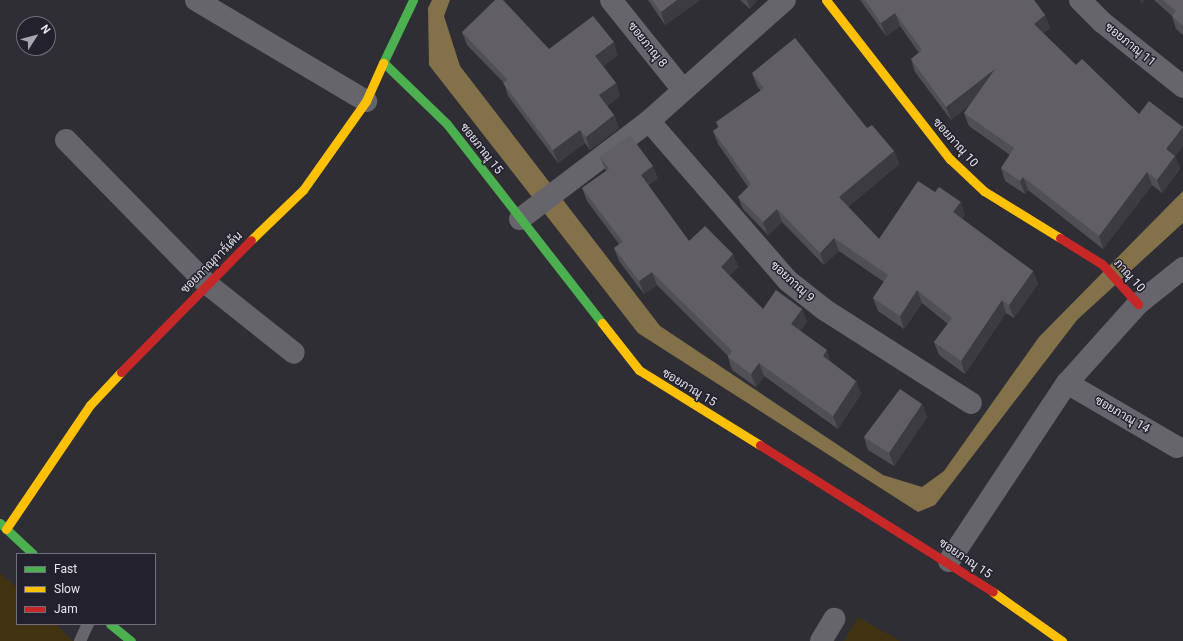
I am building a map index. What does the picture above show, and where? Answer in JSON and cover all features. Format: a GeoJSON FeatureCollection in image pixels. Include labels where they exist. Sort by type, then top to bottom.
{"type":"FeatureCollection","features":[{"type":"Feature","properties":{"kind":"street"},"geometry":{"type":"LineString","coordinates":[[196,0],[366,101]]}},
{"type":"Feature","properties":{"kind":"street","name":"ซอยภาณุการ์เด้น"},"geometry":{"type":"LineString","coordinates":[[3,526],[90,405],[206,283],[303,190],[366,101],[385,64],[413,0]]}},
{"type":"Feature","properties":{"kind":"street","name":"ซอยภาณุ 8"},"geometry":{"type":"LineString","coordinates":[[611,0],[682,90]]}},
{"type":"Feature","properties":{"kind":"street"},"geometry":{"type":"LineString","coordinates":[[527,214],[649,121],[682,90],[785,0]]}},
{"type":"Feature","properties":{"kind":"street","name":"ซอยภาณุ 10"},"geometry":{"type":"LineString","coordinates":[[826,0],[950,159],[984,191],[1102,264]]}},
{"type":"Feature","properties":{"kind":"street","name":"ซอยภาณุ 11"},"geometry":{"type":"LineString","coordinates":[[1080,0],[1102,22],[1183,87]]}},
{"type":"Feature","properties":{"kind":"street","name":"ซอยภาณุ 15"},"geometry":{"type":"LineString","coordinates":[[385,64],[446,124],[527,214],[639,370],[949,561],[1062,641]]}},
{"type":"Feature","properties":{"kind":"street","name":"ซอยภาณุ 9"},"geometry":{"type":"LineString","coordinates":[[649,121],[786,280],[825,310],[971,403]]}},
{"type":"Feature","properties":{"kind":"street"},"geometry":{"type":"LineString","coordinates":[[66,140],[206,283],[294,354]]}},
{"type":"Feature","properties":{"kind":"street","name":"ภาณุ 10"},"geometry":{"type":"LineString","coordinates":[[1102,264],[1138,304]]}},
{"type":"Feature","properties":{"kind":"street"},"geometry":{"type":"LineString","coordinates":[[949,561],[1067,383],[1138,304],[1183,268]]}},
{"type":"Feature","properties":{"kind":"street","name":"ซอยภาณุ 14"},"geometry":{"type":"LineString","coordinates":[[1067,383],[1177,447]]}},
{"type":"Feature","properties":{"kind":"street"},"geometry":{"type":"LineString","coordinates":[[3,526],[32,553]]}},
{"type":"Feature","properties":{"kind":"street"},"geometry":{"type":"LineString","coordinates":[[821,641],[834,619]]}},
{"type":"Feature","properties":{"kind":"street"},"geometry":{"type":"LineString","coordinates":[[111,625],[131,641]]}},
{"type":"Feature","properties":{"kind":"lane"},"geometry":{"type":"LineString","coordinates":[[80,641],[88,625]]}},
{"type":"Feature","properties":{"kind":"shaded area"},"geometry":{"type":"Polygon","coordinates":[[[432,0],[450,0],[444,16],[460,66],[660,326],[883,475],[922,487],[944,471],[1039,337],[1183,191],[1183,223],[1077,320],[935,505],[918,512],[638,333],[429,65],[428,8],[432,0]]]}},
{"type":"Feature","properties":{"kind":"shaded area"},"geometry":{"type":"Polygon","coordinates":[[[0,573],[16,587],[16,625],[57,625],[73,641],[0,641],[0,573]]]}},
{"type":"Feature","properties":{"kind":"shaded area"},"geometry":{"type":"Polygon","coordinates":[[[858,617],[900,641],[844,641],[858,617]]]}},
{"type":"Feature","properties":{"kind":"building"},"geometry":{"type":"Polygon","coordinates":[[[495,0],[503,0],[549,49],[593,16],[614,42],[595,56],[616,83],[599,95],[614,115],[586,137],[580,130],[553,150],[503,83],[508,80],[462,32],[495,0]]]}},
{"type":"Feature","properties":{"kind":"building"},"geometry":{"type":"Polygon","coordinates":[[[652,0],[677,0],[661,12],[652,0]]]}},
{"type":"Feature","properties":{"kind":"building"},"geometry":{"type":"Polygon","coordinates":[[[865,0],[1034,0],[1045,15],[1034,24],[1076,65],[1082,59],[1139,114],[1149,101],[1183,127],[1166,149],[1175,156],[1157,180],[1147,172],[1099,236],[1023,177],[1020,181],[1001,168],[1014,148],[964,113],[995,69],[946,107],[911,59],[922,50],[895,13],[881,23],[865,0]]]}},
{"type":"Feature","properties":{"kind":"building"},"geometry":{"type":"Polygon","coordinates":[[[1163,0],[1183,0],[1183,26],[1172,16],[1176,11],[1163,0]]]}},
{"type":"Feature","properties":{"kind":"building"},"geometry":{"type":"Polygon","coordinates":[[[795,38],[867,128],[872,125],[894,151],[839,197],[879,239],[918,181],[935,192],[939,187],[961,202],[953,212],[1033,271],[1009,305],[1002,300],[961,361],[934,342],[952,318],[917,290],[900,316],[873,298],[888,275],[834,238],[820,253],[777,209],[763,222],[738,197],[751,184],[713,131],[719,127],[716,122],[764,88],[752,73],[795,38]]]}},
{"type":"Feature","properties":{"kind":"building"},"geometry":{"type":"Polygon","coordinates":[[[630,135],[653,166],[641,175],[689,241],[705,226],[733,254],[721,267],[763,309],[776,290],[802,309],[791,324],[827,350],[823,356],[856,381],[833,416],[759,363],[751,374],[728,357],[732,351],[652,272],[639,281],[614,248],[623,242],[582,188],[609,169],[600,157],[630,135]]]}},
{"type":"Feature","properties":{"kind":"building"},"geometry":{"type":"Polygon","coordinates":[[[900,389],[922,404],[889,453],[864,437],[900,389]]]}},
{"type":"Feature","properties":{"kind":"traffic: fast"},"geometry":{"type":"LineString","coordinates":[[383,63],[413,0]]}},
{"type":"Feature","properties":{"kind":"traffic: fast"},"geometry":{"type":"LineString","coordinates":[[385,64],[447,124],[602,323]]}},
{"type":"Feature","properties":{"kind":"traffic: fast"},"geometry":{"type":"LineString","coordinates":[[0,523],[32,553]]}},
{"type":"Feature","properties":{"kind":"traffic: fast"},"geometry":{"type":"LineString","coordinates":[[111,625],[131,641]]}},
{"type":"Feature","properties":{"kind":"traffic: slow"},"geometry":{"type":"LineString","coordinates":[[826,0],[950,159],[984,191],[1060,238]]}},
{"type":"Feature","properties":{"kind":"traffic: slow"},"geometry":{"type":"LineString","coordinates":[[251,240],[303,190],[366,101],[383,63]]}},
{"type":"Feature","properties":{"kind":"traffic: slow"},"geometry":{"type":"LineString","coordinates":[[602,323],[639,370],[760,445]]}},
{"type":"Feature","properties":{"kind":"traffic: slow"},"geometry":{"type":"LineString","coordinates":[[6,529],[90,405],[121,372]]}},
{"type":"Feature","properties":{"kind":"traffic: slow"},"geometry":{"type":"LineString","coordinates":[[993,592],[1062,641]]}},
{"type":"Feature","properties":{"kind":"traffic: jam"},"geometry":{"type":"LineString","coordinates":[[1060,238],[1102,264],[1138,304]]}},
{"type":"Feature","properties":{"kind":"traffic: jam"},"geometry":{"type":"LineString","coordinates":[[121,372],[251,240]]}},
{"type":"Feature","properties":{"kind":"traffic: jam"},"geometry":{"type":"LineString","coordinates":[[760,445],[993,592]]}}]}
